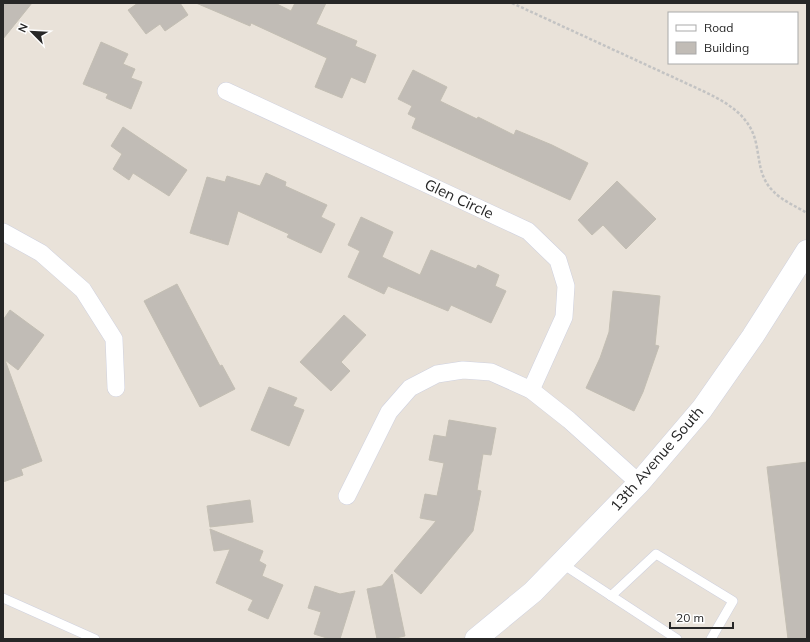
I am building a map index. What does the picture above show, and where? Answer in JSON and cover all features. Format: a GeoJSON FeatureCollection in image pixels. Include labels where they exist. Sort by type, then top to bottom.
{"type":"FeatureCollection","features":[{"type":"Feature","properties":{"kind":"street","name":"Glen Circle"},"geometry":{"type":"LineString","coordinates":[[226,91],[528,231],[558,260],[566,286],[564,316],[531,390]]}},
{"type":"Feature","properties":{"kind":"street"},"geometry":{"type":"LineString","coordinates":[[3,232],[41,253],[83,290],[114,339],[116,388]]}},
{"type":"Feature","properties":{"kind":"street","name":"13th Avenue South"},"geometry":{"type":"LineString","coordinates":[[476,639],[533,592],[640,483],[702,409],[753,336],[807,252]]}},
{"type":"Feature","properties":{"kind":"street"},"geometry":{"type":"LineString","coordinates":[[347,496],[389,412],[410,388],[437,374],[463,370],[491,372],[531,390],[569,420],[640,483]]}},
{"type":"Feature","properties":{"kind":"lane"},"geometry":{"type":"LineString","coordinates":[[611,596],[656,554],[733,601],[711,639]]}},
{"type":"Feature","properties":{"kind":"lane"},"geometry":{"type":"LineString","coordinates":[[561,563],[677,639]]}},
{"type":"Feature","properties":{"kind":"lane"},"geometry":{"type":"LineString","coordinates":[[3,598],[95,639]]}},
{"type":"Feature","properties":{"kind":"path"},"geometry":{"type":"LineString","coordinates":[[512,3],[708,94],[737,110],[750,126],[756,142],[758,162],[763,177],[773,192],[807,213]]}},
{"type":"Feature","properties":{"kind":"building"},"geometry":{"type":"Polygon","coordinates":[[[3,3],[32,3],[3,39],[3,3]]]}},
{"type":"Feature","properties":{"kind":"building"},"geometry":{"type":"Polygon","coordinates":[[[138,3],[180,3],[188,15],[165,31],[160,24],[146,34],[128,10],[138,3]]]}},
{"type":"Feature","properties":{"kind":"building"},"geometry":{"type":"Polygon","coordinates":[[[196,3],[275,3],[291,11],[295,3],[326,3],[316,24],[357,41],[355,46],[376,55],[365,83],[351,77],[342,98],[315,87],[327,58],[251,23],[250,26],[196,3]]]}},
{"type":"Feature","properties":{"kind":"building"},"geometry":{"type":"Polygon","coordinates":[[[101,42],[128,54],[123,64],[135,69],[131,78],[142,82],[131,109],[106,98],[108,94],[83,84],[101,42]]]}},
{"type":"Feature","properties":{"kind":"building"},"geometry":{"type":"Polygon","coordinates":[[[413,70],[447,87],[440,101],[477,119],[478,117],[514,135],[516,130],[552,145],[588,163],[570,200],[412,128],[416,118],[408,114],[412,106],[398,99],[413,70]]]}},
{"type":"Feature","properties":{"kind":"building"},"geometry":{"type":"Polygon","coordinates":[[[123,127],[187,170],[169,196],[133,173],[129,180],[113,169],[122,154],[111,146],[123,127]]]}},
{"type":"Feature","properties":{"kind":"building"},"geometry":{"type":"Polygon","coordinates":[[[266,173],[286,182],[285,186],[327,205],[321,217],[335,224],[321,253],[287,237],[289,234],[238,211],[228,245],[190,233],[207,177],[225,182],[227,176],[260,186],[266,173]]]}},
{"type":"Feature","properties":{"kind":"building"},"geometry":{"type":"Polygon","coordinates":[[[617,181],[656,219],[626,249],[603,225],[592,235],[578,220],[617,181]]]}},
{"type":"Feature","properties":{"kind":"building"},"geometry":{"type":"Polygon","coordinates":[[[361,217],[393,232],[382,257],[420,275],[431,250],[476,269],[478,265],[499,275],[495,286],[506,291],[491,323],[451,305],[448,311],[388,286],[384,294],[348,277],[360,251],[348,245],[361,217]]]}},
{"type":"Feature","properties":{"kind":"building"},"geometry":{"type":"Polygon","coordinates":[[[177,284],[220,366],[222,365],[235,389],[200,407],[144,301],[177,284]]]}},
{"type":"Feature","properties":{"kind":"building"},"geometry":{"type":"Polygon","coordinates":[[[613,291],[660,296],[655,345],[659,346],[643,392],[634,411],[586,388],[600,358],[609,332],[613,291]]]}},
{"type":"Feature","properties":{"kind":"building"},"geometry":{"type":"Polygon","coordinates":[[[10,310],[44,335],[18,370],[5,360],[42,461],[21,469],[23,475],[3,482],[3,320],[10,310]]]}},
{"type":"Feature","properties":{"kind":"building"},"geometry":{"type":"Polygon","coordinates":[[[344,315],[366,335],[341,362],[350,371],[331,391],[300,362],[344,315]]]}},
{"type":"Feature","properties":{"kind":"building"},"geometry":{"type":"Polygon","coordinates":[[[269,387],[297,398],[293,406],[304,410],[289,446],[251,430],[269,387]]]}},
{"type":"Feature","properties":{"kind":"building"},"geometry":{"type":"Polygon","coordinates":[[[449,420],[496,428],[491,455],[483,454],[477,490],[481,491],[473,531],[421,594],[394,571],[436,521],[420,518],[425,494],[437,496],[444,463],[429,460],[434,435],[446,437],[449,420]]]}},
{"type":"Feature","properties":{"kind":"building"},"geometry":{"type":"Polygon","coordinates":[[[807,462],[807,639],[788,639],[767,467],[807,462]]]}},
{"type":"Feature","properties":{"kind":"building"},"geometry":{"type":"Polygon","coordinates":[[[250,500],[253,522],[210,527],[207,506],[250,500]]]}},
{"type":"Feature","properties":{"kind":"building"},"geometry":{"type":"Polygon","coordinates":[[[210,529],[263,551],[259,561],[266,565],[262,576],[283,585],[268,619],[248,610],[253,600],[216,583],[230,549],[214,551],[210,529]]]}},
{"type":"Feature","properties":{"kind":"building"},"geometry":{"type":"Polygon","coordinates":[[[392,574],[405,636],[391,639],[377,639],[367,589],[382,586],[392,574]]]}},
{"type":"Feature","properties":{"kind":"building"},"geometry":{"type":"Polygon","coordinates":[[[315,586],[340,594],[355,591],[340,639],[330,639],[314,634],[321,612],[308,608],[315,586]]]}}]}
